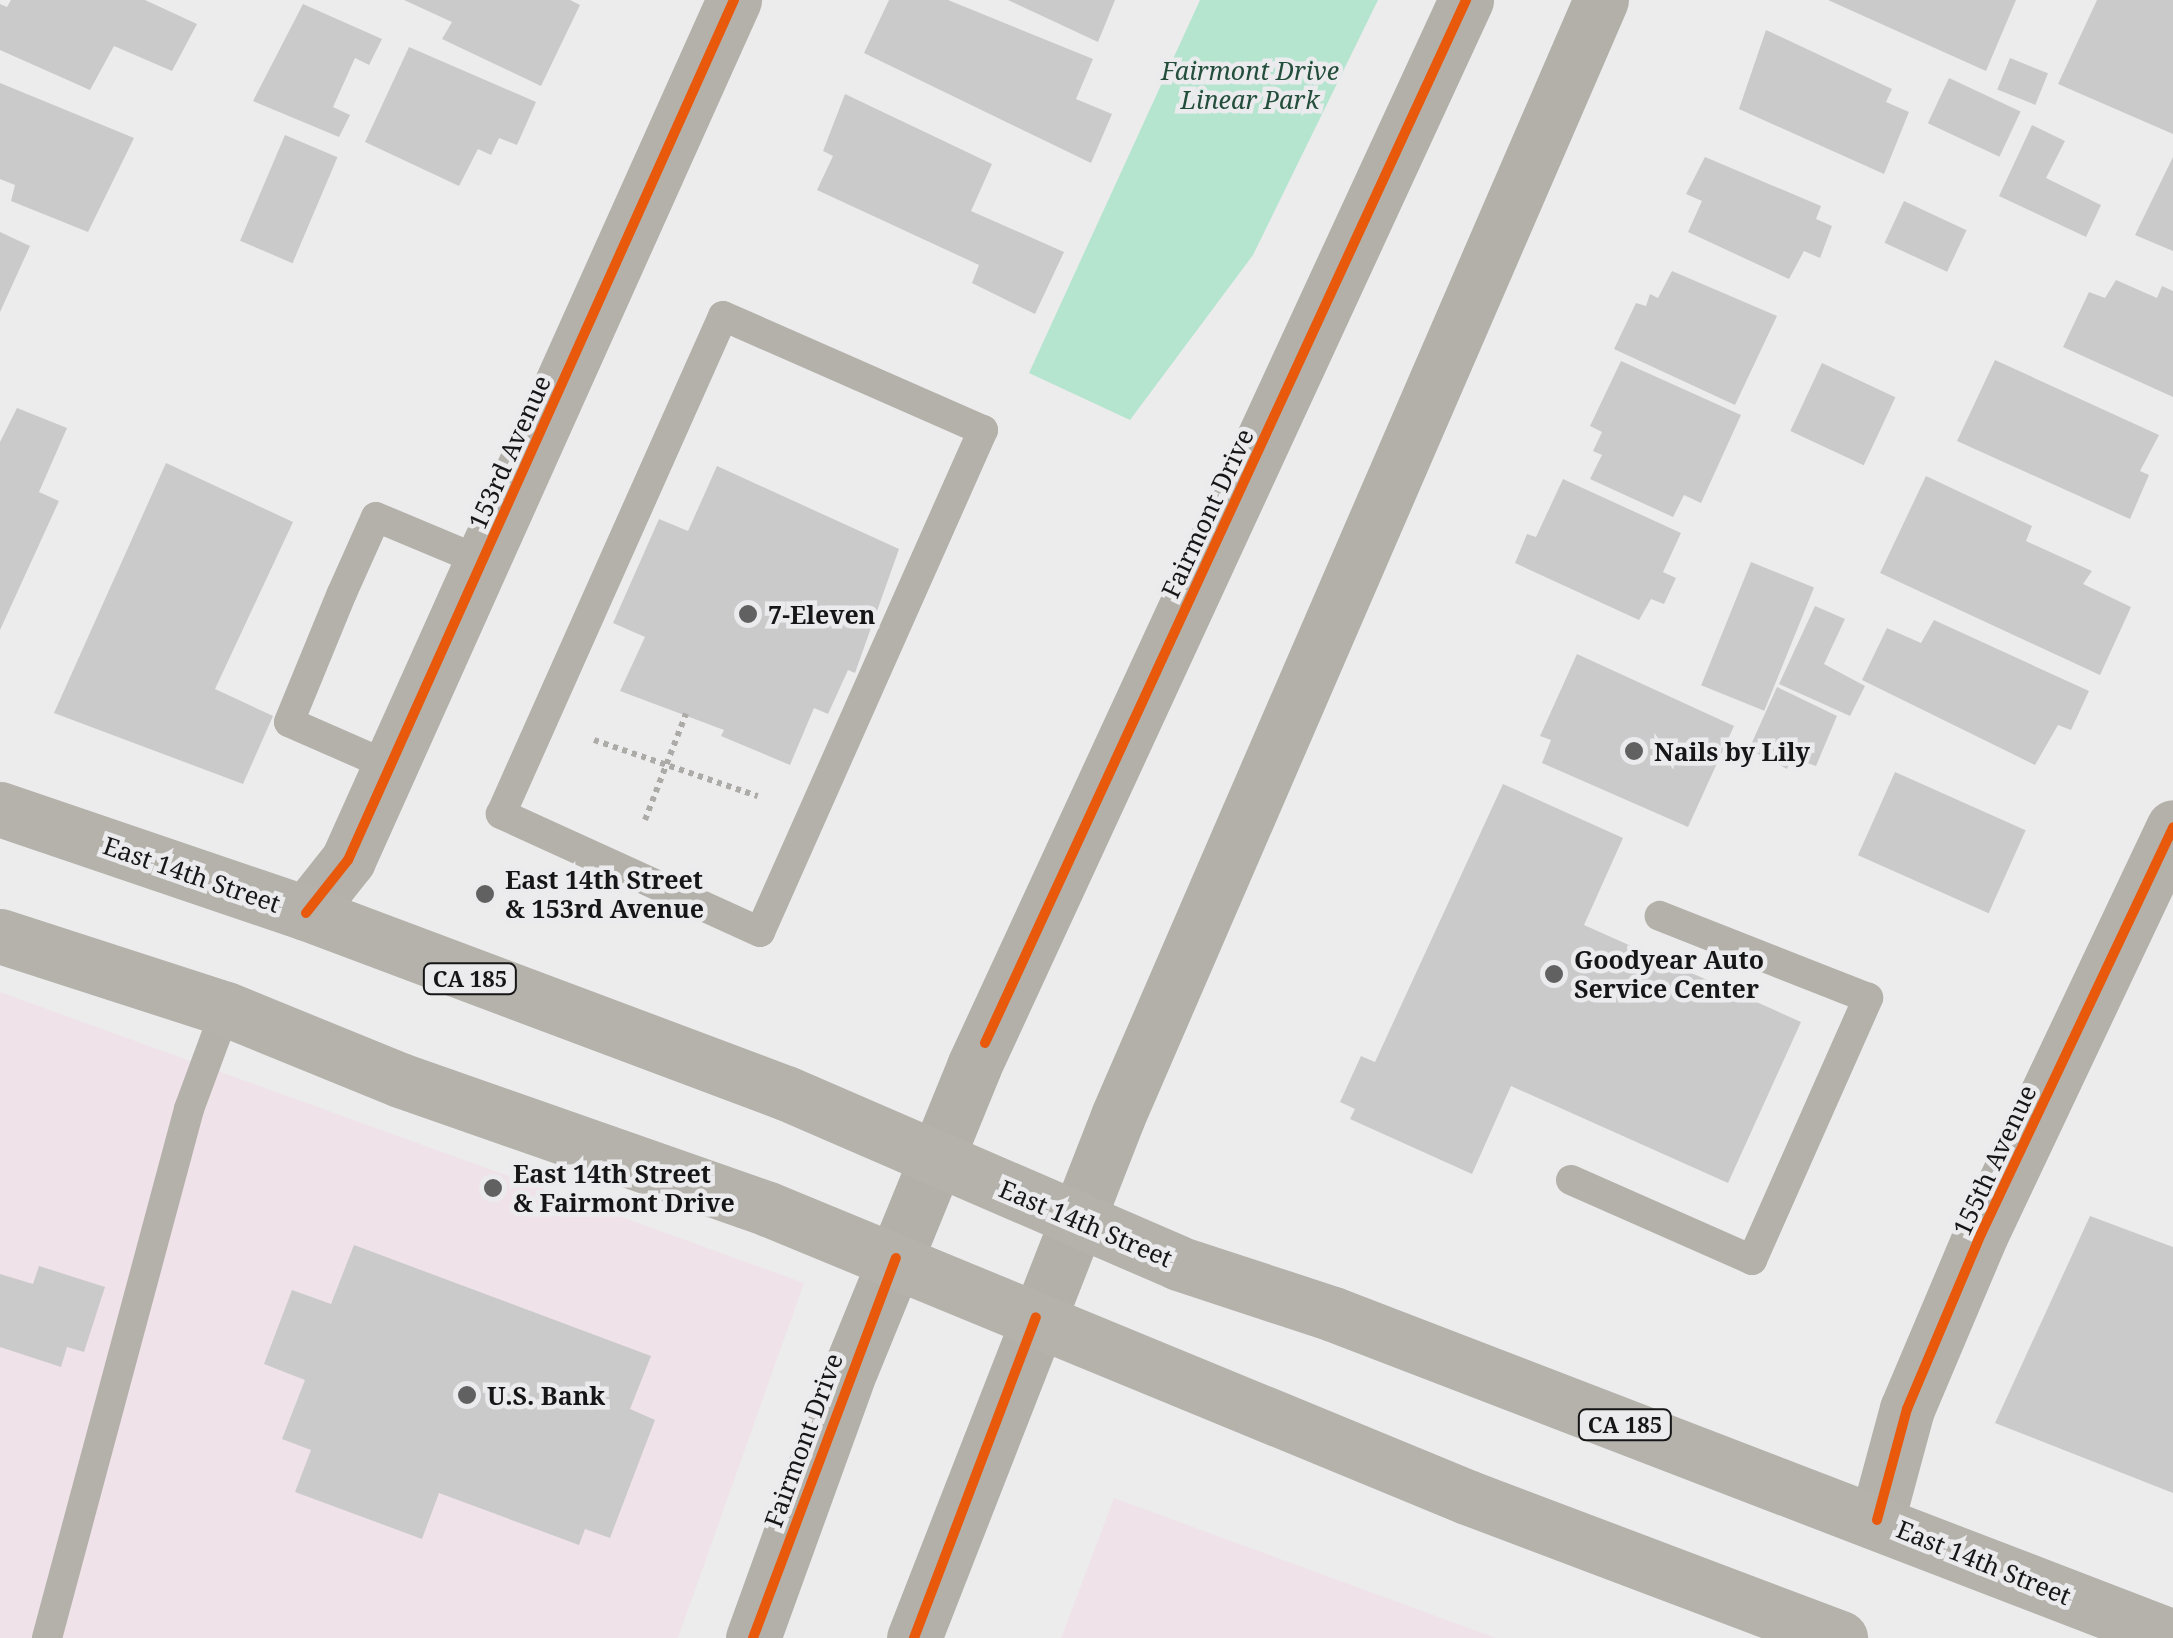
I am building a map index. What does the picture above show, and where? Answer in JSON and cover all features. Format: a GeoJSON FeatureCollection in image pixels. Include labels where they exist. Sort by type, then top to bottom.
{"type":"FeatureCollection","features":[{"type":"Feature","properties":{"kind":"main road","name":"Fairmont Drive"},"geometry":{"type":"LineString","coordinates":[[753,1638],[896,1258],[974,1066],[1466,0]]}},
{"type":"Feature","properties":{"kind":"main road"},"geometry":{"type":"LineString","coordinates":[[914,1638],[1076,1218],[1601,0]]}},
{"type":"Feature","properties":{"kind":"main road","name":"East 14th Street"},"geometry":{"type":"LineString","coordinates":[[0,809],[306,913],[786,1094],[1178,1263],[1333,1314],[1878,1520],[2173,1637]]}},
{"type":"Feature","properties":{"kind":"main road"},"geometry":{"type":"LineString","coordinates":[[0,936],[226,1010],[400,1080],[896,1258],[1466,1497],[1840,1638]]}},
{"type":"Feature","properties":{"kind":"street","name":"153rd Avenue"},"geometry":{"type":"LineString","coordinates":[[306,913],[348,860],[734,0]]}},
{"type":"Feature","properties":{"kind":"street","name":"155th Avenue"},"geometry":{"type":"LineString","coordinates":[[1878,1520],[1907,1410],[1981,1234],[2173,827]]}},
{"type":"Feature","properties":{"kind":"lane"},"geometry":{"type":"LineString","coordinates":[[723,316],[983,430],[760,932],[659,890],[501,814],[723,316]]}},
{"type":"Feature","properties":{"kind":"lane"},"geometry":{"type":"LineString","coordinates":[[389,766],[289,722],[348,578],[376,518],[481,561]]}},
{"type":"Feature","properties":{"kind":"lane"},"geometry":{"type":"LineString","coordinates":[[1571,1180],[1752,1260],[1868,998],[1660,916]]}},
{"type":"Feature","properties":{"kind":"lane"},"geometry":{"type":"LineString","coordinates":[[47,1638],[190,1109],[226,1010]]}},
{"type":"Feature","properties":{"kind":"path"},"geometry":{"type":"LineString","coordinates":[[645,821],[686,714]]}},
{"type":"Feature","properties":{"kind":"path"},"geometry":{"type":"LineString","coordinates":[[579,734],[758,796]]}},
{"type":"Feature","properties":{"kind":"shaded area"},"geometry":{"type":"Polygon","coordinates":[[[0,992],[804,1283],[678,1638],[0,1638],[0,992]]]}},
{"type":"Feature","properties":{"kind":"shaded area"},"geometry":{"type":"Polygon","coordinates":[[[1114,1498],[1496,1638],[1061,1638],[1114,1498]]]}},
{"type":"Feature","properties":{"kind":"green space","name":"Fairmont Drive Linear Park"},"geometry":{"type":"Polygon","coordinates":[[[1200,0],[1378,0],[1253,255],[1130,420],[1029,373],[1200,0]]]}},
{"type":"Feature","properties":{"kind":"building"},"geometry":{"type":"Polygon","coordinates":[[[11,0],[145,0],[197,24],[172,71],[114,46],[90,90],[0,50],[0,4],[7,7],[11,0]]]}},
{"type":"Feature","properties":{"kind":"building"},"geometry":{"type":"Polygon","coordinates":[[[404,0],[570,0],[580,5],[541,86],[442,39],[452,22],[404,0]]]}},
{"type":"Feature","properties":{"kind":"building"},"geometry":{"type":"Polygon","coordinates":[[[889,0],[948,0],[1093,59],[1076,99],[1112,114],[1091,163],[864,53],[889,0]]]}},
{"type":"Feature","properties":{"kind":"building"},"geometry":{"type":"Polygon","coordinates":[[[1008,0],[1115,0],[1098,42],[1008,0]]]}},
{"type":"Feature","properties":{"kind":"building"},"geometry":{"type":"Polygon","coordinates":[[[1828,0],[2016,0],[1986,71],[1828,0]]]}},
{"type":"Feature","properties":{"kind":"building"},"geometry":{"type":"Polygon","coordinates":[[[2097,0],[2173,0],[2173,134],[2058,84],[2097,0]]]}},
{"type":"Feature","properties":{"kind":"building"},"geometry":{"type":"Polygon","coordinates":[[[303,4],[382,39],[369,65],[355,58],[333,107],[350,115],[339,137],[253,101],[303,4]]]}},
{"type":"Feature","properties":{"kind":"building"},"geometry":{"type":"Polygon","coordinates":[[[1766,30],[1892,89],[1886,102],[1909,112],[1884,174],[1739,109],[1766,30]]]}},
{"type":"Feature","properties":{"kind":"building"},"geometry":{"type":"Polygon","coordinates":[[[409,47],[536,102],[517,145],[499,138],[491,155],[478,149],[459,186],[365,142],[409,47]]]}},
{"type":"Feature","properties":{"kind":"building"},"geometry":{"type":"Polygon","coordinates":[[[2010,58],[2048,73],[2035,105],[1997,90],[2010,58]]]}},
{"type":"Feature","properties":{"kind":"building"},"geometry":{"type":"Polygon","coordinates":[[[1949,78],[2021,111],[1999,157],[1928,123],[1949,78]]]}},
{"type":"Feature","properties":{"kind":"building"},"geometry":{"type":"Polygon","coordinates":[[[0,83],[134,138],[88,232],[11,201],[15,185],[0,179],[0,83]]]}},
{"type":"Feature","properties":{"kind":"building"},"geometry":{"type":"Polygon","coordinates":[[[845,94],[992,164],[971,211],[1064,252],[1035,314],[972,283],[979,265],[817,190],[833,156],[823,151],[845,94]]]}},
{"type":"Feature","properties":{"kind":"building"},"geometry":{"type":"Polygon","coordinates":[[[2032,125],[2065,141],[2046,178],[2101,205],[2086,237],[1999,196],[2032,125]]]}},
{"type":"Feature","properties":{"kind":"building"},"geometry":{"type":"Polygon","coordinates":[[[285,135],[337,157],[293,263],[240,241],[285,135]]]}},
{"type":"Feature","properties":{"kind":"building"},"geometry":{"type":"Polygon","coordinates":[[[1705,157],[1821,206],[1816,219],[1832,226],[1820,258],[1804,251],[1789,279],[1688,232],[1702,201],[1686,194],[1705,157]]]}},
{"type":"Feature","properties":{"kind":"building"},"geometry":{"type":"Polygon","coordinates":[[[2173,157],[2173,251],[2135,235],[2173,157]]]}},
{"type":"Feature","properties":{"kind":"building"},"geometry":{"type":"Polygon","coordinates":[[[1904,201],[1967,230],[1947,272],[1885,243],[1904,201]]]}},
{"type":"Feature","properties":{"kind":"building"},"geometry":{"type":"Polygon","coordinates":[[[0,232],[30,246],[0,312],[0,232]]]}},
{"type":"Feature","properties":{"kind":"building"},"geometry":{"type":"Polygon","coordinates":[[[1672,271],[1777,316],[1735,405],[1614,349],[1636,303],[1646,306],[1650,294],[1658,298],[1672,271]]]}},
{"type":"Feature","properties":{"kind":"building"},"geometry":{"type":"Polygon","coordinates":[[[2116,280],[2157,298],[2162,286],[2173,291],[2173,397],[2063,347],[2089,292],[2105,298],[2116,280]]]}},
{"type":"Feature","properties":{"kind":"building"},"geometry":{"type":"Polygon","coordinates":[[[1995,360],[2159,435],[2140,471],[2149,475],[2130,519],[1957,441],[1995,360]]]}},
{"type":"Feature","properties":{"kind":"building"},"geometry":{"type":"Polygon","coordinates":[[[1621,361],[1741,415],[1701,503],[1684,495],[1673,517],[1590,479],[1602,455],[1593,451],[1602,432],[1590,426],[1621,361]]]}},
{"type":"Feature","properties":{"kind":"building"},"geometry":{"type":"Polygon","coordinates":[[[1822,363],[1895,397],[1864,465],[1790,431],[1822,363]]]}},
{"type":"Feature","properties":{"kind":"building"},"geometry":{"type":"Polygon","coordinates":[[[17,408],[67,428],[39,492],[59,501],[0,630],[0,442],[17,408]]]}},
{"type":"Feature","properties":{"kind":"building"},"geometry":{"type":"Polygon","coordinates":[[[166,463],[293,522],[215,689],[273,716],[243,784],[54,713],[166,463]]]}},
{"type":"Feature","properties":{"kind":"building","name":"7-Eleven"},"geometry":{"type":"Polygon","coordinates":[[[717,466],[899,549],[855,673],[848,670],[828,714],[814,708],[790,765],[721,736],[724,730],[620,691],[645,637],[613,623],[659,519],[688,531],[717,466]]]}},
{"type":"Feature","properties":{"kind":"building"},"geometry":{"type":"Polygon","coordinates":[[[1926,476],[2032,526],[2026,541],[2092,571],[2083,584],[2131,607],[2100,675],[1880,573],[1926,476]]]}},
{"type":"Feature","properties":{"kind":"building"},"geometry":{"type":"Polygon","coordinates":[[[1563,479],[1681,533],[1663,572],[1676,578],[1664,604],[1651,599],[1639,620],[1515,563],[1527,534],[1536,537],[1563,479]]]}},
{"type":"Feature","properties":{"kind":"building"},"geometry":{"type":"Polygon","coordinates":[[[1751,562],[1814,587],[1764,711],[1701,685],[1751,562]]]}},
{"type":"Feature","properties":{"kind":"building"},"geometry":{"type":"Polygon","coordinates":[[[1815,606],[1845,619],[1824,664],[1865,686],[1850,716],[1779,684],[1815,606]]]}},
{"type":"Feature","properties":{"kind":"building"},"geometry":{"type":"Polygon","coordinates":[[[1934,620],[2089,691],[2071,730],[2058,725],[2035,765],[1862,680],[1887,628],[1921,643],[1934,620]]]}},
{"type":"Feature","properties":{"kind":"building","name":"Nails by Lily"},"geometry":{"type":"Polygon","coordinates":[[[1577,654],[1734,726],[1688,827],[1542,763],[1551,740],[1540,736],[1577,654]]]}},
{"type":"Feature","properties":{"kind":"building"},"geometry":{"type":"Polygon","coordinates":[[[1777,687],[1837,716],[1816,766],[1792,758],[1787,769],[1749,749],[1777,687]]]}},
{"type":"Feature","properties":{"kind":"building"},"geometry":{"type":"Polygon","coordinates":[[[1895,772],[2026,830],[1989,913],[1858,855],[1895,772]]]}},
{"type":"Feature","properties":{"kind":"building","name":"Goodyear Auto Service Center"},"geometry":{"type":"Polygon","coordinates":[[[1503,784],[1623,838],[1584,925],[1801,1022],[1728,1183],[1511,1086],[1472,1174],[1350,1119],[1355,1109],[1340,1102],[1361,1056],[1375,1062],[1503,784]]]}},
{"type":"Feature","properties":{"kind":"building"},"geometry":{"type":"Polygon","coordinates":[[[2090,1216],[2173,1247],[2173,1493],[1995,1423],[2090,1216]]]}},
{"type":"Feature","properties":{"kind":"building","name":"U.S. Bank"},"geometry":{"type":"Polygon","coordinates":[[[354,1245],[651,1356],[630,1409],[655,1420],[610,1538],[585,1529],[579,1545],[439,1493],[422,1539],[295,1492],[311,1450],[282,1439],[305,1380],[264,1364],[292,1290],[331,1304],[354,1245]]]}},
{"type":"Feature","properties":{"kind":"building"},"geometry":{"type":"Polygon","coordinates":[[[39,1266],[105,1287],[84,1352],[67,1347],[61,1367],[0,1347],[0,1274],[33,1284],[39,1266]]]}},
{"type":"Feature","properties":{"kind":"cycle path"},"geometry":{"type":"LineString","coordinates":[[306,913],[348,860],[734,0]]}},
{"type":"Feature","properties":{"kind":"cycle path"},"geometry":{"type":"LineString","coordinates":[[985,1043],[1466,0]]}},
{"type":"Feature","properties":{"kind":"cycle path"},"geometry":{"type":"LineString","coordinates":[[1877,1520],[1907,1409],[1981,1234],[2173,827]]}},
{"type":"Feature","properties":{"kind":"cycle path"},"geometry":{"type":"LineString","coordinates":[[753,1638],[896,1258]]}},
{"type":"Feature","properties":{"kind":"cycle path"},"geometry":{"type":"LineString","coordinates":[[914,1638],[1036,1317]]}},
{"type":"Feature","properties":{"kind":"place","name":"7-Eleven"},"geometry":{"type":"Point","coordinates":[748,614]}},
{"type":"Feature","properties":{"kind":"place","name":"Nails by Lily"},"geometry":{"type":"Point","coordinates":[1634,751]}},
{"type":"Feature","properties":{"kind":"place","name":"East 14th Street & 153rd Avenue"},"geometry":{"type":"Point","coordinates":[485,894]}},
{"type":"Feature","properties":{"kind":"place","name":"Goodyear Auto Service Center"},"geometry":{"type":"Point","coordinates":[1554,974]}},
{"type":"Feature","properties":{"kind":"place","name":"East 14th Street & Fairmont Drive"},"geometry":{"type":"Point","coordinates":[493,1188]}},
{"type":"Feature","properties":{"kind":"place","name":"U.S. Bank"},"geometry":{"type":"Point","coordinates":[467,1395]}}]}
